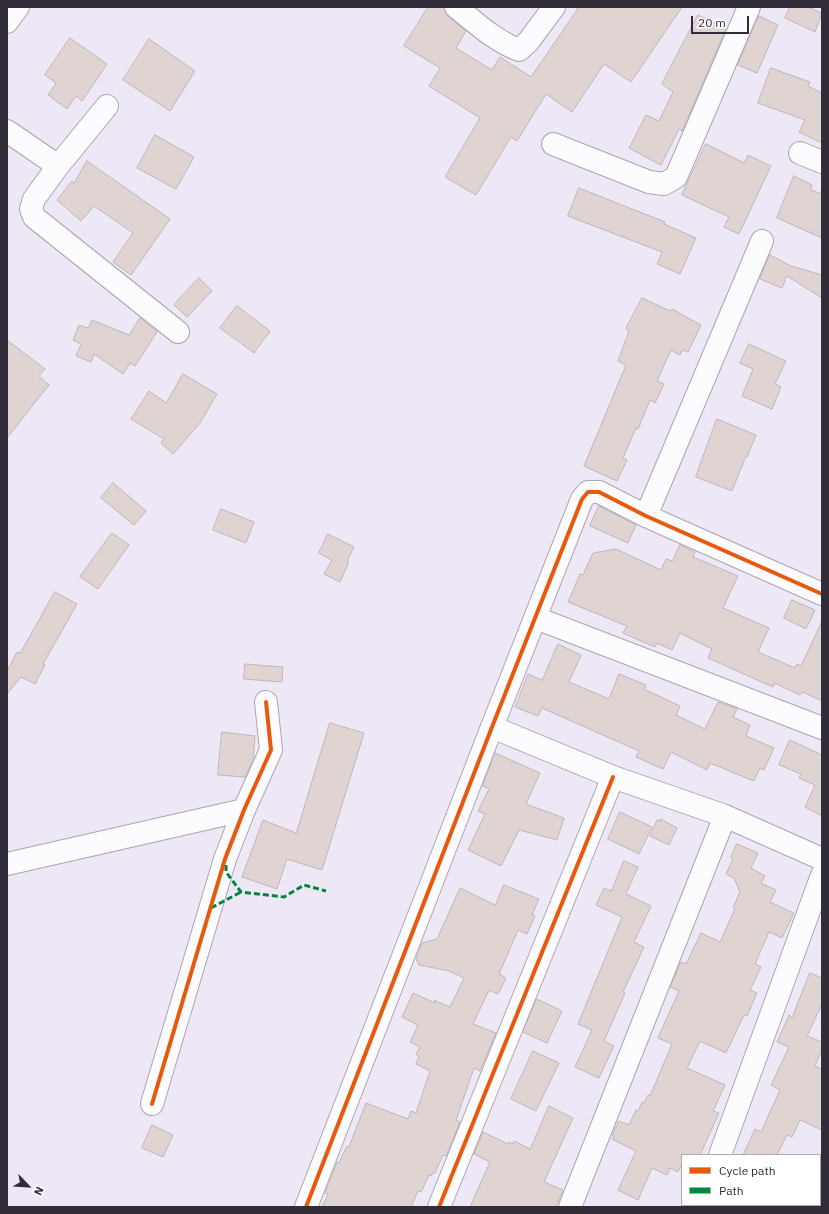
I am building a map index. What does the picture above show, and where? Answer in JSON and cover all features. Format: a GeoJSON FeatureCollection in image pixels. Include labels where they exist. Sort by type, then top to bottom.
{"type":"FeatureCollection","features":[{"type":"Feature","properties":{"kind":"street"},"geometry":{"type":"LineString","coordinates":[[7,22],[18,7]]}},
{"type":"Feature","properties":{"kind":"street"},"geometry":{"type":"LineString","coordinates":[[456,7],[492,36],[508,46],[519,50],[528,42],[554,7]]}},
{"type":"Feature","properties":{"kind":"street"},"geometry":{"type":"LineString","coordinates":[[553,144],[649,182],[664,184],[676,177],[749,7]]}},
{"type":"Feature","properties":{"kind":"street"},"geometry":{"type":"LineString","coordinates":[[107,106],[58,166],[34,199],[30,209],[34,217],[178,332]]}},
{"type":"Feature","properties":{"kind":"street"},"geometry":{"type":"LineString","coordinates":[[7,131],[58,166]]}},
{"type":"Feature","properties":{"kind":"street"},"geometry":{"type":"LineString","coordinates":[[800,153],[822,162]]}},
{"type":"Feature","properties":{"kind":"street"},"geometry":{"type":"LineString","coordinates":[[646,516],[762,241]]}},
{"type":"Feature","properties":{"kind":"street"},"geometry":{"type":"LineString","coordinates":[[306,1207],[492,727],[582,500],[588,492],[599,492],[646,516],[822,594]]}},
{"type":"Feature","properties":{"kind":"street"},"geometry":{"type":"LineString","coordinates":[[536,618],[822,728]]}},
{"type":"Feature","properties":{"kind":"street"},"geometry":{"type":"LineString","coordinates":[[152,1104],[225,859],[244,810],[271,750],[266,702]]}},
{"type":"Feature","properties":{"kind":"street"},"geometry":{"type":"LineString","coordinates":[[492,727],[613,777],[725,816],[822,859]]}},
{"type":"Feature","properties":{"kind":"street"},"geometry":{"type":"LineString","coordinates":[[439,1207],[613,777]]}},
{"type":"Feature","properties":{"kind":"street"},"geometry":{"type":"LineString","coordinates":[[7,864],[244,810]]}},
{"type":"Feature","properties":{"kind":"street"},"geometry":{"type":"LineString","coordinates":[[570,1207],[725,816]]}},
{"type":"Feature","properties":{"kind":"street"},"geometry":{"type":"LineString","coordinates":[[720,1154],[822,875]]}},
{"type":"Feature","properties":{"kind":"building"},"geometry":{"type":"Polygon","coordinates":[[[428,7],[444,7],[448,16],[466,31],[456,48],[492,70],[500,57],[531,77],[579,7],[682,7],[631,82],[604,64],[572,112],[546,94],[517,141],[511,137],[476,195],[445,177],[480,118],[429,86],[440,68],[404,46],[428,7]]]}},
{"type":"Feature","properties":{"kind":"building"},"geometry":{"type":"Polygon","coordinates":[[[790,7],[808,7],[822,13],[815,32],[785,18],[790,7]]]}},
{"type":"Feature","properties":{"kind":"building"},"geometry":{"type":"Polygon","coordinates":[[[698,15],[726,29],[682,131],[679,129],[661,165],[629,148],[646,115],[659,121],[673,92],[662,84],[698,15]]]}},
{"type":"Feature","properties":{"kind":"building"},"geometry":{"type":"Polygon","coordinates":[[[759,16],[778,25],[757,73],[738,65],[759,16]]]}},
{"type":"Feature","properties":{"kind":"building"},"geometry":{"type":"Polygon","coordinates":[[[70,38],[107,64],[82,101],[76,96],[67,109],[48,95],[56,83],[45,75],[70,38]]]}},
{"type":"Feature","properties":{"kind":"building"},"geometry":{"type":"Polygon","coordinates":[[[149,39],[195,71],[170,111],[123,80],[149,39]]]}},
{"type":"Feature","properties":{"kind":"building"},"geometry":{"type":"Polygon","coordinates":[[[771,68],[810,82],[808,86],[822,93],[822,143],[799,132],[805,120],[758,103],[771,68]]]}},
{"type":"Feature","properties":{"kind":"building"},"geometry":{"type":"Polygon","coordinates":[[[155,135],[194,157],[176,189],[137,168],[155,135]]]}},
{"type":"Feature","properties":{"kind":"building"},"geometry":{"type":"Polygon","coordinates":[[[706,144],[744,163],[748,155],[771,166],[739,234],[724,227],[729,217],[682,195],[706,144]]]}},
{"type":"Feature","properties":{"kind":"building"},"geometry":{"type":"Polygon","coordinates":[[[87,161],[170,219],[131,275],[113,262],[133,233],[94,206],[81,221],[57,200],[72,181],[74,183],[87,161]]]}},
{"type":"Feature","properties":{"kind":"building"},"geometry":{"type":"Polygon","coordinates":[[[794,176],[812,185],[811,190],[822,194],[822,238],[777,218],[794,176]]]}},
{"type":"Feature","properties":{"kind":"building"},"geometry":{"type":"Polygon","coordinates":[[[579,188],[665,222],[664,224],[696,238],[680,274],[657,264],[662,252],[568,216],[579,188]]]}},
{"type":"Feature","properties":{"kind":"building"},"geometry":{"type":"Polygon","coordinates":[[[770,255],[791,266],[822,275],[822,298],[787,276],[782,288],[760,279],[770,255]]]}},
{"type":"Feature","properties":{"kind":"building"},"geometry":{"type":"Polygon","coordinates":[[[199,278],[212,291],[187,317],[174,305],[199,278]]]}},
{"type":"Feature","properties":{"kind":"building"},"geometry":{"type":"Polygon","coordinates":[[[642,298],[670,311],[672,309],[701,325],[688,352],[682,350],[680,355],[671,350],[657,381],[664,384],[655,403],[650,400],[638,429],[636,428],[623,458],[627,460],[617,481],[584,466],[626,365],[618,361],[629,331],[626,329],[642,298]]]}},
{"type":"Feature","properties":{"kind":"building"},"geometry":{"type":"Polygon","coordinates":[[[237,306],[270,331],[254,353],[220,328],[237,306]]]}},
{"type":"Feature","properties":{"kind":"building"},"geometry":{"type":"Polygon","coordinates":[[[140,318],[157,332],[135,366],[130,363],[123,374],[94,354],[91,362],[76,356],[81,344],[73,340],[79,325],[88,328],[92,320],[129,335],[140,318]]]}},
{"type":"Feature","properties":{"kind":"building"},"geometry":{"type":"Polygon","coordinates":[[[7,340],[45,369],[39,376],[49,385],[7,438],[7,340]]]}},
{"type":"Feature","properties":{"kind":"building"},"geometry":{"type":"Polygon","coordinates":[[[749,344],[786,361],[775,384],[781,387],[772,409],[742,396],[753,369],[740,363],[749,344]]]}},
{"type":"Feature","properties":{"kind":"building"},"geometry":{"type":"Polygon","coordinates":[[[183,374],[217,394],[200,423],[173,454],[161,443],[164,439],[131,419],[149,391],[166,403],[183,374]]]}},
{"type":"Feature","properties":{"kind":"building"},"geometry":{"type":"Polygon","coordinates":[[[717,419],[756,435],[732,491],[696,477],[717,419]]]}},
{"type":"Feature","properties":{"kind":"building"},"geometry":{"type":"Polygon","coordinates":[[[113,483],[146,511],[134,525],[101,498],[113,483]]]}},
{"type":"Feature","properties":{"kind":"building"},"geometry":{"type":"Polygon","coordinates":[[[599,506],[636,525],[628,543],[590,526],[599,506]]]}},
{"type":"Feature","properties":{"kind":"building"},"geometry":{"type":"Polygon","coordinates":[[[221,509],[254,522],[246,543],[213,530],[221,509]]]}},
{"type":"Feature","properties":{"kind":"building"},"geometry":{"type":"Polygon","coordinates":[[[112,533],[129,545],[98,589],[80,577],[112,533]]]}},
{"type":"Feature","properties":{"kind":"building"},"geometry":{"type":"Polygon","coordinates":[[[328,534],[354,547],[347,561],[349,562],[340,582],[324,574],[332,560],[319,553],[328,534]]]}},
{"type":"Feature","properties":{"kind":"building"},"geometry":{"type":"Polygon","coordinates":[[[680,545],[695,552],[693,557],[738,576],[723,608],[769,628],[758,652],[795,668],[797,664],[801,666],[822,621],[822,701],[802,692],[800,695],[774,683],[773,687],[708,658],[712,649],[680,633],[672,650],[657,643],[655,647],[623,633],[627,626],[568,602],[580,574],[583,575],[593,553],[616,549],[661,570],[666,559],[672,561],[680,545]]]}},
{"type":"Feature","properties":{"kind":"building"},"geometry":{"type":"Polygon","coordinates":[[[55,592],[77,604],[43,664],[45,665],[35,684],[21,677],[7,694],[7,671],[17,652],[20,653],[55,592]]]}},
{"type":"Feature","properties":{"kind":"building"},"geometry":{"type":"Polygon","coordinates":[[[792,600],[815,610],[806,629],[784,618],[792,600]]]}},
{"type":"Feature","properties":{"kind":"building"},"geometry":{"type":"Polygon","coordinates":[[[558,644],[581,655],[569,682],[609,699],[619,674],[646,685],[644,689],[680,706],[676,715],[705,729],[718,702],[737,709],[733,717],[750,725],[746,736],[774,748],[764,770],[760,768],[754,781],[710,763],[707,770],[671,752],[663,769],[636,757],[639,751],[542,708],[538,716],[515,707],[528,674],[542,680],[558,644]]]}},
{"type":"Feature","properties":{"kind":"building"},"geometry":{"type":"Polygon","coordinates":[[[245,664],[283,667],[282,682],[244,679],[245,664]]]}},
{"type":"Feature","properties":{"kind":"building"},"geometry":{"type":"Polygon","coordinates":[[[330,723],[364,733],[322,870],[287,859],[277,889],[242,877],[263,820],[296,833],[330,723]]]}},
{"type":"Feature","properties":{"kind":"building"},"geometry":{"type":"Polygon","coordinates":[[[222,732],[255,736],[253,760],[245,777],[218,775],[222,732]]]}},
{"type":"Feature","properties":{"kind":"building"},"geometry":{"type":"Polygon","coordinates":[[[790,740],[822,755],[822,816],[805,807],[815,785],[799,778],[801,774],[779,765],[790,740]]]}},
{"type":"Feature","properties":{"kind":"building"},"geometry":{"type":"Polygon","coordinates":[[[495,753],[540,773],[526,804],[564,818],[557,840],[519,830],[501,866],[468,850],[485,814],[478,811],[489,789],[483,786],[495,753]]]}},
{"type":"Feature","properties":{"kind":"building"},"geometry":{"type":"Polygon","coordinates":[[[620,812],[652,827],[639,854],[608,839],[620,812]]]}},
{"type":"Feature","properties":{"kind":"building"},"geometry":{"type":"Polygon","coordinates":[[[661,819],[677,828],[669,845],[650,836],[657,820],[660,821],[661,819]]]}},
{"type":"Feature","properties":{"kind":"building"},"geometry":{"type":"Polygon","coordinates":[[[737,844],[758,853],[751,868],[765,876],[761,883],[776,890],[770,902],[794,913],[782,938],[769,932],[755,964],[761,967],[750,990],[757,993],[747,1016],[744,1015],[726,1053],[700,1041],[687,1068],[725,1085],[713,1111],[719,1113],[700,1154],[681,1154],[681,1166],[678,1172],[670,1168],[667,1175],[652,1168],[638,1200],[618,1190],[636,1151],[612,1139],[614,1136],[612,1135],[619,1121],[629,1125],[636,1110],[638,1111],[642,1102],[644,1103],[648,1095],[650,1096],[672,1044],[658,1038],[679,991],[670,987],[681,962],[686,964],[701,933],[720,942],[735,909],[733,908],[740,892],[734,878],[726,874],[733,859],[731,858],[737,844]]]}},
{"type":"Feature","properties":{"kind":"building"},"geometry":{"type":"Polygon","coordinates":[[[624,861],[638,867],[626,894],[651,906],[634,942],[644,947],[623,992],[625,993],[604,1041],[614,1046],[599,1078],[575,1067],[592,1030],[578,1024],[622,917],[596,905],[604,888],[611,891],[624,861]]]}},
{"type":"Feature","properties":{"kind":"building"},"geometry":{"type":"Polygon","coordinates":[[[504,885],[539,899],[532,915],[535,916],[527,934],[518,930],[499,974],[506,978],[498,994],[489,990],[473,1024],[496,1033],[480,1071],[474,1068],[456,1120],[460,1122],[446,1156],[443,1155],[435,1173],[431,1176],[429,1175],[421,1192],[418,1191],[411,1207],[322,1207],[328,1194],[325,1193],[337,1162],[339,1163],[347,1146],[349,1147],[366,1103],[408,1119],[411,1111],[416,1113],[430,1071],[416,1064],[419,1056],[416,1054],[420,1047],[410,1042],[418,1025],[402,1017],[413,993],[435,1003],[434,1000],[450,1007],[464,978],[449,971],[419,965],[416,959],[422,943],[437,939],[460,888],[495,905],[504,885]]]}},
{"type":"Feature","properties":{"kind":"building"},"geometry":{"type":"Polygon","coordinates":[[[810,973],[822,978],[822,1004],[807,1036],[822,1042],[822,1049],[815,1066],[822,1069],[822,1130],[800,1120],[792,1137],[787,1135],[778,1154],[743,1154],[755,1129],[761,1132],[780,1090],[771,1085],[789,1047],[777,1042],[789,1015],[792,1017],[810,973]]]}},
{"type":"Feature","properties":{"kind":"building"},"geometry":{"type":"Polygon","coordinates":[[[537,999],[562,1011],[547,1043],[523,1032],[537,999]]]}},
{"type":"Feature","properties":{"kind":"building"},"geometry":{"type":"Polygon","coordinates":[[[533,1051],[559,1063],[536,1111],[511,1099],[533,1051]]]}},
{"type":"Feature","properties":{"kind":"building"},"geometry":{"type":"Polygon","coordinates":[[[549,1106],[573,1118],[544,1182],[563,1190],[556,1207],[470,1207],[490,1162],[474,1154],[483,1132],[508,1144],[509,1142],[513,1144],[514,1141],[530,1149],[549,1106]]]}},
{"type":"Feature","properties":{"kind":"building"},"geometry":{"type":"Polygon","coordinates":[[[152,1125],[173,1135],[163,1157],[142,1148],[152,1125]]]}},
{"type":"Feature","properties":{"kind":"marked path"},"geometry":{"type":"LineString","coordinates":[[226,865],[226,872],[241,892],[284,897],[304,885],[326,891]]}},
{"type":"Feature","properties":{"kind":"marked path"},"geometry":{"type":"LineString","coordinates":[[211,908],[241,892]]}},
{"type":"Feature","properties":{"kind":"cycle path"},"geometry":{"type":"LineString","coordinates":[[306,1207],[582,499],[588,492],[599,492],[646,516],[822,594]]}},
{"type":"Feature","properties":{"kind":"cycle path"},"geometry":{"type":"LineString","coordinates":[[152,1104],[225,859],[244,810],[271,750],[266,702]]}},
{"type":"Feature","properties":{"kind":"cycle path"},"geometry":{"type":"LineString","coordinates":[[439,1207],[613,777]]}}]}
